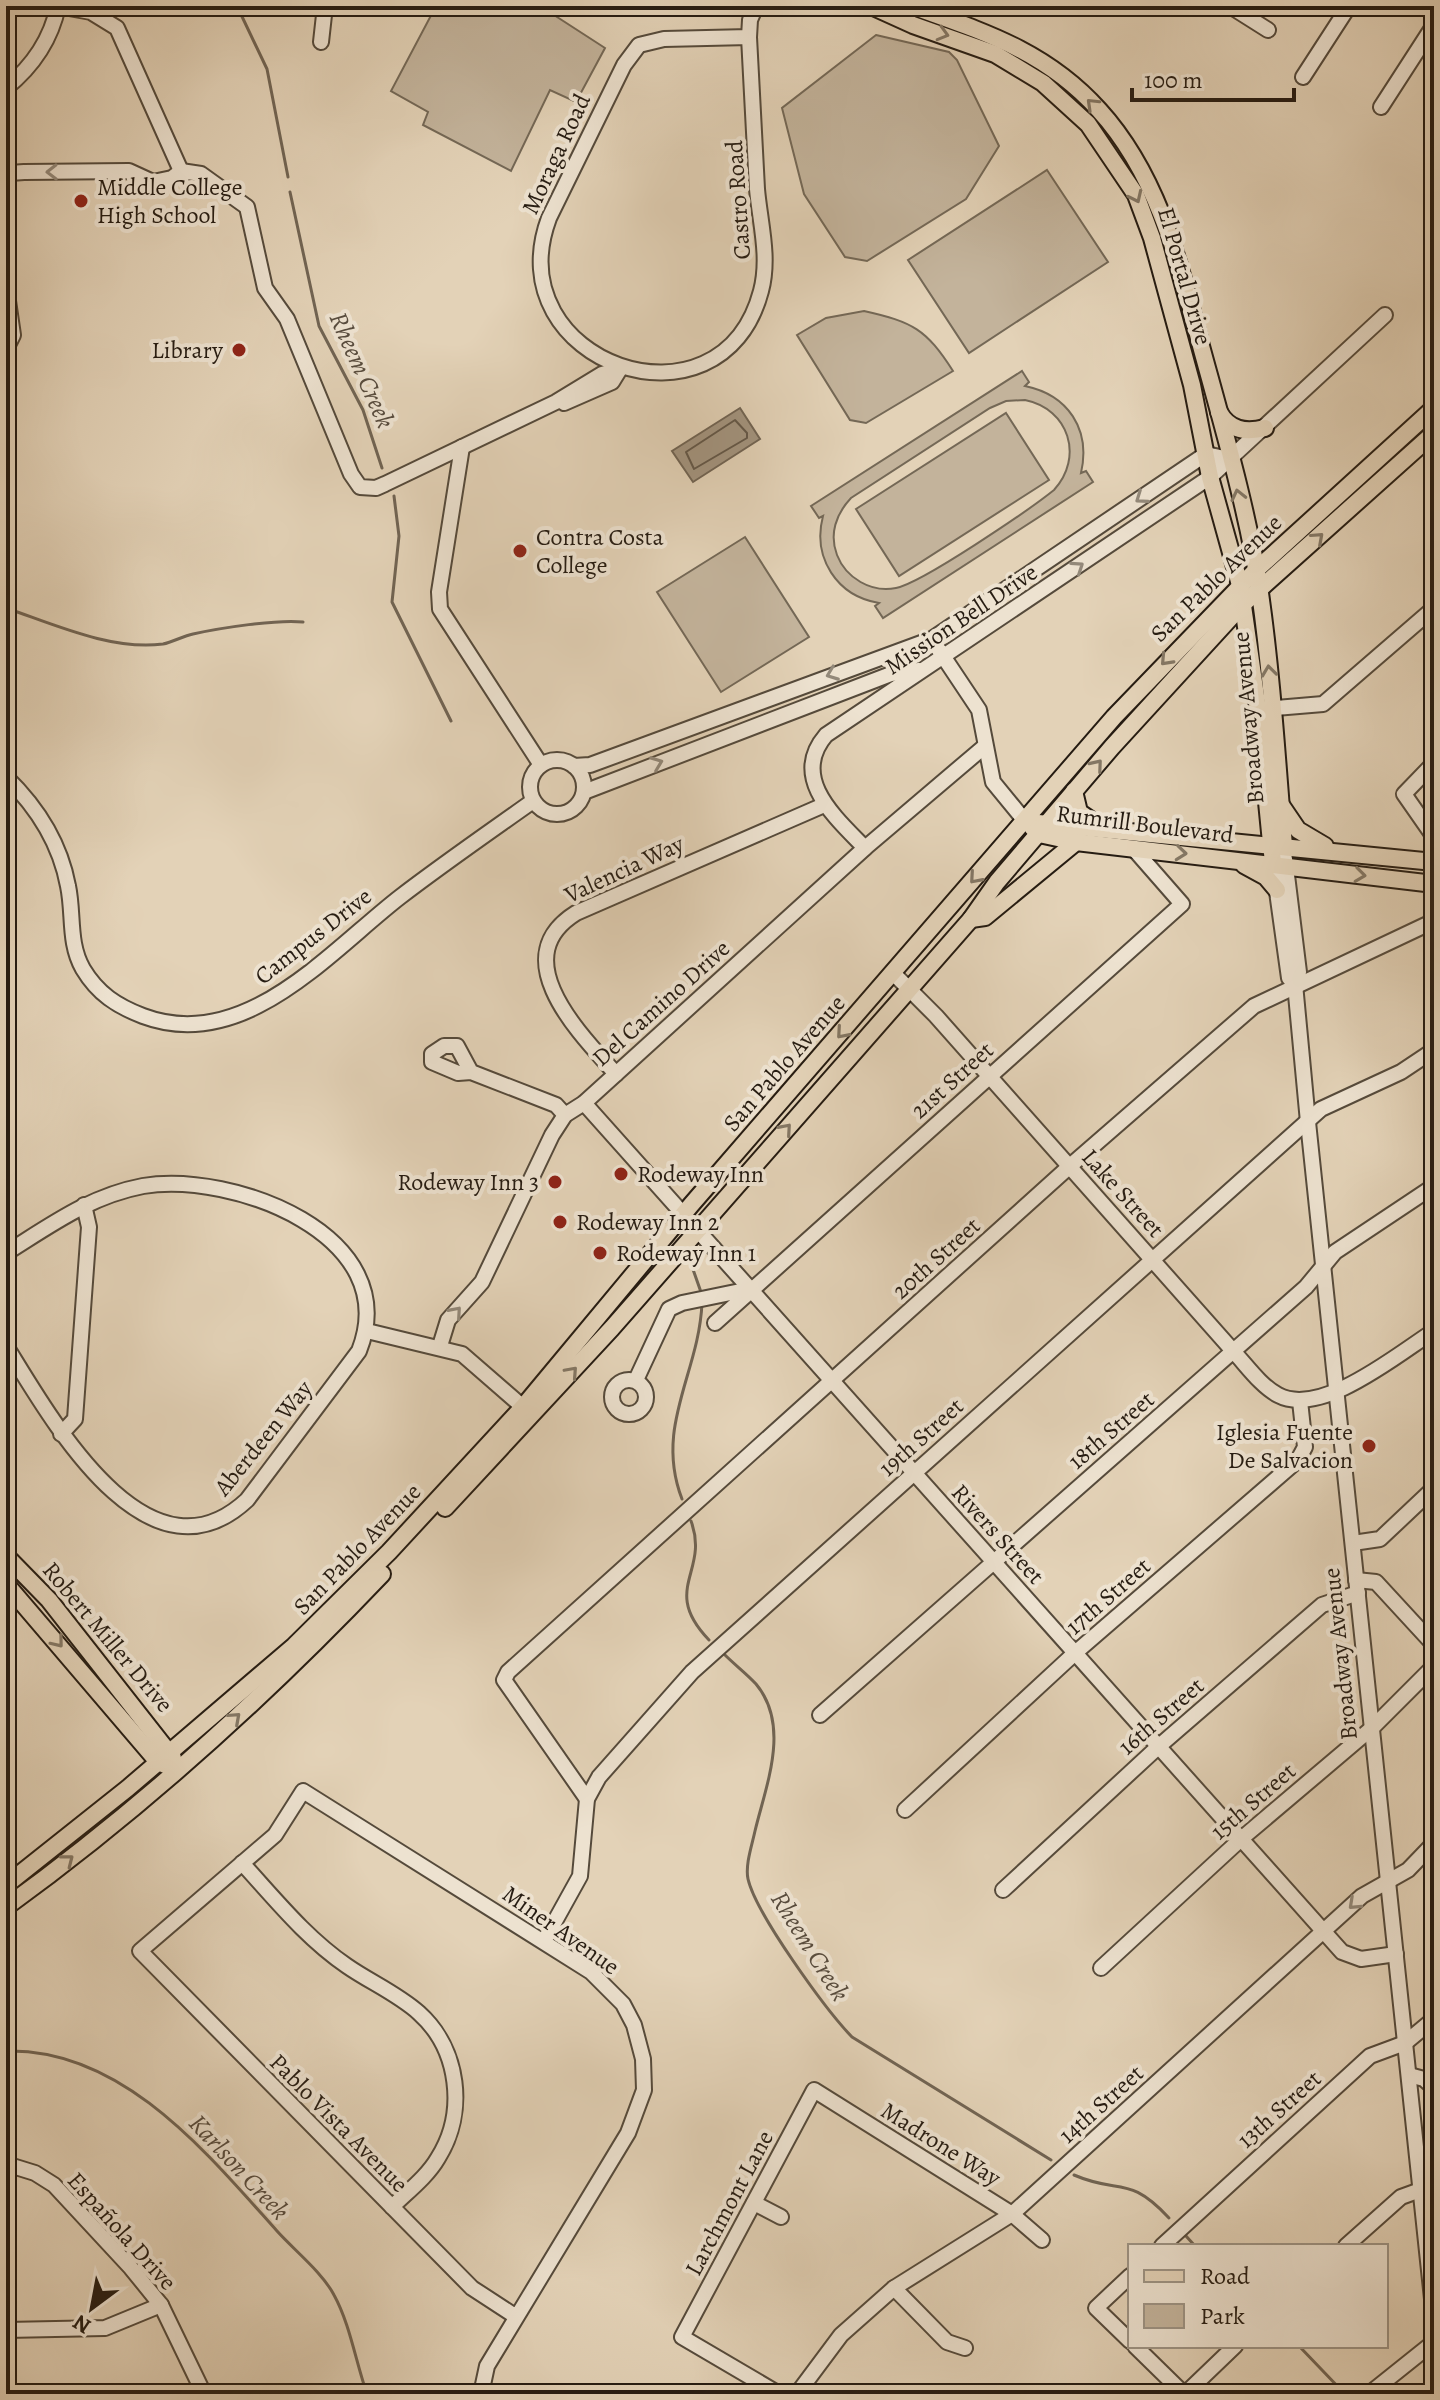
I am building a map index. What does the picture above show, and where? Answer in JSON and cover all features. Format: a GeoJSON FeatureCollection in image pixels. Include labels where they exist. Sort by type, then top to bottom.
{"type":"FeatureCollection","features":[{"type":"Feature","properties":{"kind":"main road","name":"El Portal Drive"},"geometry":{"type":"LineString","coordinates":[[871,6],[913,25],[972,44],[1022,69],[1076,110],[1109,151],[1136,195],[1152,238],[1192,385],[1210,477],[1231,542],[1243,604]]}},
{"type":"Feature","properties":{"kind":"main road","name":"El Portal Drive"},"geometry":{"type":"LineString","coordinates":[[912,6],[968,24],[1037,57],[1099,110],[1146,176],[1159,206],[1217,409],[1260,590]]}},
{"type":"Feature","properties":{"kind":"main road","name":"San Pablo Avenue"},"geometry":{"type":"LineString","coordinates":[[6,1885],[164,1756],[326,1616],[523,1407],[683,1214],[1114,717],[1240,585],[1434,408]]}},
{"type":"Feature","properties":{"kind":"main road"},"geometry":{"type":"LineString","coordinates":[[1217,409],[1223,420],[1239,430],[1265,428]]}},
{"type":"Feature","properties":{"kind":"main road"},"geometry":{"type":"LineString","coordinates":[[1387,475],[1388,464],[1419,435],[1419,421]]}},
{"type":"Feature","properties":{"kind":"main road","name":"San Pablo Avenue"},"geometry":{"type":"LineString","coordinates":[[6,1907],[177,1771],[335,1624],[531,1419],[699,1231],[971,919],[1074,791],[1243,604],[1434,433]]}},
{"type":"Feature","properties":{"kind":"main road"},"geometry":{"type":"LineString","coordinates":[[1246,532],[1258,543],[1285,543]]}},
{"type":"Feature","properties":{"kind":"main road"},"geometry":{"type":"LineString","coordinates":[[1204,621],[1225,583],[1231,542]]}},
{"type":"Feature","properties":{"kind":"main road","name":"Broadway Avenue"},"geometry":{"type":"LineString","coordinates":[[1260,590],[1279,865]]}},
{"type":"Feature","properties":{"kind":"main road","name":"Broadway Avenue"},"geometry":{"type":"LineString","coordinates":[[1243,604],[1249,645],[1266,709],[1280,804],[1278,845]]}},
{"type":"Feature","properties":{"kind":"main road"},"geometry":{"type":"LineString","coordinates":[[1216,634],[1234,631],[1249,645]]}},
{"type":"Feature","properties":{"kind":"main road"},"geometry":{"type":"LineString","coordinates":[[1074,791],[1079,812],[1102,828]]}},
{"type":"Feature","properties":{"kind":"main road"},"geometry":{"type":"LineString","coordinates":[[1280,804],[1298,830],[1337,852]]}},
{"type":"Feature","properties":{"kind":"main road","name":"Rumrill Boulevard"},"geometry":{"type":"LineString","coordinates":[[1025,821],[1076,842],[1434,884]]}},
{"type":"Feature","properties":{"kind":"main road","name":"Rumrill Boulevard"},"geometry":{"type":"LineString","coordinates":[[1043,829],[1102,828],[1434,862]]}},
{"type":"Feature","properties":{"kind":"main road"},"geometry":{"type":"LineString","coordinates":[[971,919],[985,917],[1076,842]]}},
{"type":"Feature","properties":{"kind":"main road"},"geometry":{"type":"LineString","coordinates":[[1231,859],[1266,877],[1277,890]]}},
{"type":"Feature","properties":{"kind":"main road","name":"Robert Miller Drive"},"geometry":{"type":"LineString","coordinates":[[6,1556],[49,1600],[164,1756]]}},
{"type":"Feature","properties":{"kind":"main road","name":"Robert Miller Drive"},"geometry":{"type":"LineString","coordinates":[[6,1584],[164,1756]]}},
{"type":"Feature","properties":{"kind":"main road"},"geometry":{"type":"LineString","coordinates":[[164,1756],[177,1771]]}},
{"type":"Feature","properties":{"kind":"street"},"geometry":{"type":"LineString","coordinates":[[6,88],[30,65],[45,44],[58,6],[91,12],[117,28],[181,171]]}},
{"type":"Feature","properties":{"kind":"street"},"geometry":{"type":"LineString","coordinates":[[321,42],[325,6]]}},
{"type":"Feature","properties":{"kind":"street","name":"Castro Road"},"geometry":{"type":"LineString","coordinates":[[667,373],[693,367],[734,340],[748,322],[761,294],[765,245],[758,192],[749,37],[753,13],[742,6]]}},
{"type":"Feature","properties":{"kind":"street"},"geometry":{"type":"LineString","coordinates":[[1230,6],[1268,30]]}},
{"type":"Feature","properties":{"kind":"street"},"geometry":{"type":"LineString","coordinates":[[1303,77],[1349,6]]}},
{"type":"Feature","properties":{"kind":"street"},"geometry":{"type":"LineString","coordinates":[[1381,107],[1434,25]]}},
{"type":"Feature","properties":{"kind":"street","name":"Moraga Road"},"geometry":{"type":"LineString","coordinates":[[667,373],[620,369],[576,341],[550,302],[541,265],[543,234],[624,65],[639,45],[664,39],[749,37]]}},
{"type":"Feature","properties":{"kind":"street"},"geometry":{"type":"LineString","coordinates":[[6,178],[10,173],[24,172],[129,171],[153,182],[172,178],[181,171],[201,174],[247,207],[265,288],[287,319],[355,483],[376,488],[556,402],[602,374],[620,369]]}},
{"type":"Feature","properties":{"kind":"street"},"geometry":{"type":"LineString","coordinates":[[6,287],[13,335],[6,349]]}},
{"type":"Feature","properties":{"kind":"street","name":"Mission Bell Drive"},"geometry":{"type":"LineString","coordinates":[[865,848],[824,805],[812,775],[813,759],[820,742],[923,669],[1210,477],[1385,315]]}},
{"type":"Feature","properties":{"kind":"street"},"geometry":{"type":"LineString","coordinates":[[462,447],[439,592],[440,609],[541,765]]}},
{"type":"Feature","properties":{"kind":"street"},"geometry":{"type":"LineString","coordinates":[[1206,454],[1229,459]]}},
{"type":"Feature","properties":{"kind":"street","name":"Mission Bell Drive"},"geometry":{"type":"LineString","coordinates":[[932,639],[1206,454]]}},
{"type":"Feature","properties":{"kind":"street"},"geometry":{"type":"LineString","coordinates":[[1266,709],[1323,704],[1434,608]]}},
{"type":"Feature","properties":{"kind":"street"},"geometry":{"type":"LineString","coordinates":[[574,766],[583,780],[584,792],[576,807],[562,815],[545,812],[533,801],[531,778],[541,765],[557,760],[574,766],[590,765],[932,639],[973,697],[993,782],[1025,821]]}},
{"type":"Feature","properties":{"kind":"street"},"geometry":{"type":"LineString","coordinates":[[584,792],[891,674],[923,669]]}},
{"type":"Feature","properties":{"kind":"street","name":"Del Camino Drive"},"geometry":{"type":"LineString","coordinates":[[440,1346],[448,1320],[482,1282],[552,1135],[565,1115],[584,1103],[865,848],[985,746]]}},
{"type":"Feature","properties":{"kind":"street"},"geometry":{"type":"LineString","coordinates":[[1434,763],[1404,794],[1434,837]]}},
{"type":"Feature","properties":{"kind":"street","name":"Campus Drive"},"geometry":{"type":"LineString","coordinates":[[6,777],[37,811],[56,846],[68,887],[75,954],[85,972],[108,1000],[172,1025],[229,1017],[292,986],[402,895],[533,801]]}},
{"type":"Feature","properties":{"kind":"street","name":"Valencia Way"},"geometry":{"type":"LineString","coordinates":[[616,1074],[575,1029],[553,991],[548,956],[559,926],[576,913],[824,805]]}},
{"type":"Feature","properties":{"kind":"street","name":"21st Street"},"geometry":{"type":"LineString","coordinates":[[715,1323],[1182,904],[1133,848]]}},
{"type":"Feature","properties":{"kind":"street","name":"Broadway Avenue"},"geometry":{"type":"LineString","coordinates":[[1279,865],[1277,890],[1289,978],[1295,984]]}},
{"type":"Feature","properties":{"kind":"street","name":"Broadway Avenue"},"geometry":{"type":"LineString","coordinates":[[1279,865],[1299,972],[1295,984],[1323,1270],[1405,2043],[1427,2187],[1434,2318]]}},
{"type":"Feature","properties":{"kind":"street","name":"20th Street"},"geometry":{"type":"LineString","coordinates":[[587,1799],[504,1680],[508,1672],[1070,1166],[1254,1006],[1434,921]]}},
{"type":"Feature","properties":{"kind":"street","name":"Lake Street"},"geometry":{"type":"LineString","coordinates":[[894,974],[1070,1166],[1234,1352],[1279,1396],[1300,1401]]}},
{"type":"Feature","properties":{"kind":"street","name":"19th Street"},"geometry":{"type":"LineString","coordinates":[[544,1941],[580,1876],[587,1799],[599,1777],[692,1672],[1321,1109],[1401,1072],[1434,1050]]}},
{"type":"Feature","properties":{"kind":"street"},"geometry":{"type":"LineString","coordinates":[[471,1072],[556,1105],[565,1115]]}},
{"type":"Feature","properties":{"kind":"street","name":"Rivers Street"},"geometry":{"type":"LineString","coordinates":[[584,1103],[1342,1952],[1361,1959],[1396,1954]]}},
{"type":"Feature","properties":{"kind":"street"},"geometry":{"type":"LineString","coordinates":[[6,1253],[84,1205],[143,1186],[182,1182],[227,1189],[265,1201],[334,1243],[354,1265],[366,1295],[367,1331],[440,1346],[462,1354],[523,1407]]}},
{"type":"Feature","properties":{"kind":"street","name":"18th Street"},"geometry":{"type":"LineString","coordinates":[[820,1715],[1234,1352],[1323,1270],[1335,1252],[1434,1186]]}},
{"type":"Feature","properties":{"kind":"street"},"geometry":{"type":"LineString","coordinates":[[61,1434],[75,1419],[89,1227],[84,1205]]}},
{"type":"Feature","properties":{"kind":"street","name":"21st Street"},"geometry":{"type":"LineString","coordinates":[[636,1380],[669,1309],[682,1303],[750,1289]]}},
{"type":"Feature","properties":{"kind":"street","name":"Aberdeen Way"},"geometry":{"type":"LineString","coordinates":[[6,1346],[61,1434],[92,1470],[140,1512],[177,1525],[222,1518],[255,1491],[359,1351],[367,1331]]}},
{"type":"Feature","properties":{"kind":"street"},"geometry":{"type":"LineString","coordinates":[[1300,1401],[1337,1393],[1434,1331]]}},
{"type":"Feature","properties":{"kind":"street","name":"17th Street"},"geometry":{"type":"LineString","coordinates":[[905,1810],[1075,1653],[1298,1460],[1305,1447],[1300,1401]]}},
{"type":"Feature","properties":{"kind":"street"},"geometry":{"type":"LineString","coordinates":[[1353,1543],[1380,1539],[1434,1488]]}},
{"type":"Feature","properties":{"kind":"street"},"geometry":{"type":"LineString","coordinates":[[1357,1586],[1371,1579],[1434,1645]]}},
{"type":"Feature","properties":{"kind":"street","name":"16th Street"},"geometry":{"type":"LineString","coordinates":[[1003,1890],[1158,1747],[1322,1605],[1357,1586]]}},
{"type":"Feature","properties":{"kind":"street","name":"15th Street"},"geometry":{"type":"LineString","coordinates":[[1101,1968],[1241,1839],[1372,1728],[1434,1666]]}},
{"type":"Feature","properties":{"kind":"street","name":"Miner Avenue"},"geometry":{"type":"LineString","coordinates":[[242,1863],[275,1835],[303,1791],[591,1972],[623,2004],[638,2038],[644,2090],[628,2133],[487,2366],[481,2394]]}},
{"type":"Feature","properties":{"kind":"street","name":"14th Street"},"geometry":{"type":"LineString","coordinates":[[797,2394],[841,2335],[894,2288],[1012,2214],[1362,1896],[1408,1870],[1434,1843]]}},
{"type":"Feature","properties":{"kind":"street"},"geometry":{"type":"LineString","coordinates":[[242,1863],[299,1926],[345,1965],[416,2010],[444,2042],[454,2069],[455,2110],[447,2142],[437,2161],[392,2207]]}},
{"type":"Feature","properties":{"kind":"street","name":"Pablo Vista Avenue"},"geometry":{"type":"LineString","coordinates":[[242,1863],[140,1951],[472,2288],[515,2316]]}},
{"type":"Feature","properties":{"kind":"street","name":"13th Street"},"geometry":{"type":"LineString","coordinates":[[1164,2244],[1370,2056],[1405,2043],[1434,2019]]}},
{"type":"Feature","properties":{"kind":"street"},"geometry":{"type":"LineString","coordinates":[[1409,2075],[1424,2079],[1434,2088]]}},
{"type":"Feature","properties":{"kind":"street","name":"Madrone Way"},"geometry":{"type":"LineString","coordinates":[[814,2090],[1012,2214],[1042,2240]]}},
{"type":"Feature","properties":{"kind":"street","name":"Larchmont Lane"},"geometry":{"type":"LineString","coordinates":[[779,2394],[682,2337],[814,2090]]}},
{"type":"Feature","properties":{"kind":"street","name":"Española Drive"},"geometry":{"type":"LineString","coordinates":[[6,2164],[35,2173],[54,2185],[161,2305],[204,2394]]}},
{"type":"Feature","properties":{"kind":"street"},"geometry":{"type":"LineString","coordinates":[[1348,2244],[1401,2197],[1427,2187]]}},
{"type":"Feature","properties":{"kind":"street"},"geometry":{"type":"LineString","coordinates":[[754,2203],[781,2217]]}},
{"type":"Feature","properties":{"kind":"street"},"geometry":{"type":"LineString","coordinates":[[1128,2278],[1096,2308],[1128,2339]]}},
{"type":"Feature","properties":{"kind":"street"},"geometry":{"type":"LineString","coordinates":[[894,2288],[947,2342],[965,2348]]}},
{"type":"Feature","properties":{"kind":"street"},"geometry":{"type":"LineString","coordinates":[[6,2330],[105,2328],[161,2305]]}},
{"type":"Feature","properties":{"kind":"street"},"geometry":{"type":"LineString","coordinates":[[1369,2394],[1434,2342]]}},
{"type":"Feature","properties":{"kind":"street"},"geometry":{"type":"LineString","coordinates":[[1137,2348],[1185,2394],[1233,2348]]}},
{"type":"Feature","properties":{"kind":"green space"},"geometry":{"type":"Polygon","coordinates":[[[436,6],[540,6],[605,48],[576,102],[550,90],[511,171],[423,125],[428,112],[391,91],[436,6]]]}},
{"type":"Feature","properties":{"kind":"green space"},"geometry":{"type":"Polygon","coordinates":[[[876,35],[949,52],[957,60],[999,146],[966,199],[867,261],[845,257],[804,194],[782,108],[876,35]]]}},
{"type":"Feature","properties":{"kind":"green space"},"geometry":{"type":"Polygon","coordinates":[[[1047,170],[1108,262],[969,353],[908,260],[1047,170]]]}},
{"type":"Feature","properties":{"kind":"green space"},"geometry":{"type":"Polygon","coordinates":[[[864,311],[917,329],[935,345],[953,371],[866,423],[850,420],[797,335],[826,318],[864,311]]]}},
{"type":"Feature","properties":{"kind":"green space"},"geometry":{"type":"Polygon","coordinates":[[[1022,371],[1029,382],[1025,386],[1053,397],[1073,416],[1083,442],[1081,473],[1086,471],[1093,482],[883,618],[875,606],[879,603],[851,592],[831,573],[821,546],[823,516],[819,518],[811,506],[1022,371]],[[1025,400],[1006,401],[990,408],[851,498],[841,511],[834,532],[837,555],[846,571],[860,582],[878,588],[896,588],[909,583],[975,545],[1054,490],[1063,477],[1070,449],[1061,424],[1040,405],[1025,400]]]}},
{"type":"Feature","properties":{"kind":"green space"},"geometry":{"type":"Polygon","coordinates":[[[1006,413],[1049,480],[899,576],[856,509],[1006,413]]]}},
{"type":"Feature","properties":{"kind":"green space"},"geometry":{"type":"Polygon","coordinates":[[[745,537],[809,637],[721,692],[657,592],[745,537]]]}},
{"type":"Feature","properties":{"kind":"water"},"geometry":{"type":"Polygon","coordinates":[[[740,408],[760,439],[693,482],[672,451],[740,408]]]}},
{"type":"Feature","properties":{"kind":"waterway","name":"Rheem Creek"},"geometry":{"type":"LineString","coordinates":[[237,6],[267,69],[288,177]]}},
{"type":"Feature","properties":{"kind":"waterway","name":"Rheem Creek"},"geometry":{"type":"LineString","coordinates":[[290,192],[319,326],[363,410],[382,468]]}},
{"type":"Feature","properties":{"kind":"waterway","name":"Rheem Creek"},"geometry":{"type":"LineString","coordinates":[[394,496],[399,536],[392,602],[451,721]]}},
{"type":"Feature","properties":{"kind":"waterway"},"geometry":{"type":"LineString","coordinates":[[6,608],[83,635],[144,645],[163,644],[193,634],[233,627],[303,622]]}},
{"type":"Feature","properties":{"kind":"waterway","name":"Rheem Creek"},"geometry":{"type":"LineString","coordinates":[[689,1258],[702,1295]]}},
{"type":"Feature","properties":{"kind":"waterway","name":"Rheem Creek"},"geometry":{"type":"LineString","coordinates":[[682,1499],[675,1473],[675,1424],[694,1353],[702,1303]]}},
{"type":"Feature","properties":{"kind":"waterway","name":"Rheem Creek"},"geometry":{"type":"LineString","coordinates":[[691,1521],[695,1554],[687,1593],[688,1607],[709,1640]]}},
{"type":"Feature","properties":{"kind":"waterway","name":"Rheem Creek"},"geometry":{"type":"LineString","coordinates":[[725,1655],[756,1684],[772,1718],[773,1756],[747,1873],[754,1895],[778,1937],[826,2006],[852,2037],[1051,2160]]}},
{"type":"Feature","properties":{"kind":"waterway","name":"Karlson Creek"},"geometry":{"type":"LineString","coordinates":[[6,2051],[48,2055],[87,2067],[124,2086],[191,2139],[329,2286],[340,2306],[367,2394]]}},
{"type":"Feature","properties":{"kind":"waterway","name":"Rheem Creek"},"geometry":{"type":"LineString","coordinates":[[1074,2175],[1133,2190],[1155,2204],[1169,2218]]}},
{"type":"Feature","properties":{"kind":"waterway","name":"Rheem Creek"},"geometry":{"type":"LineString","coordinates":[[1186,2236],[1193,2244]]}},
{"type":"Feature","properties":{"kind":"waterway","name":"Rheem Creek"},"geometry":{"type":"LineString","coordinates":[[1301,2348],[1344,2393]]}},
{"type":"Feature","properties":{"kind":"place","name":"Middle College High School"},"geometry":{"type":"Point","coordinates":[81,201]}},
{"type":"Feature","properties":{"kind":"place","name":"Library"},"geometry":{"type":"Point","coordinates":[239,350]}},
{"type":"Feature","properties":{"kind":"place","name":"Contra Costa College"},"geometry":{"type":"Point","coordinates":[520,551]}},
{"type":"Feature","properties":{"kind":"place","name":"Rodeway Inn"},"geometry":{"type":"Point","coordinates":[621,1174]}},
{"type":"Feature","properties":{"kind":"place","name":"Rodeway Inn 3"},"geometry":{"type":"Point","coordinates":[555,1182]}},
{"type":"Feature","properties":{"kind":"place","name":"Rodeway Inn 2"},"geometry":{"type":"Point","coordinates":[560,1222]}},
{"type":"Feature","properties":{"kind":"place","name":"Rodeway Inn 1"},"geometry":{"type":"Point","coordinates":[600,1253]}},
{"type":"Feature","properties":{"kind":"place","name":"Iglesia Fuente De Salvacion"},"geometry":{"type":"Point","coordinates":[1369,1446]}}]}
